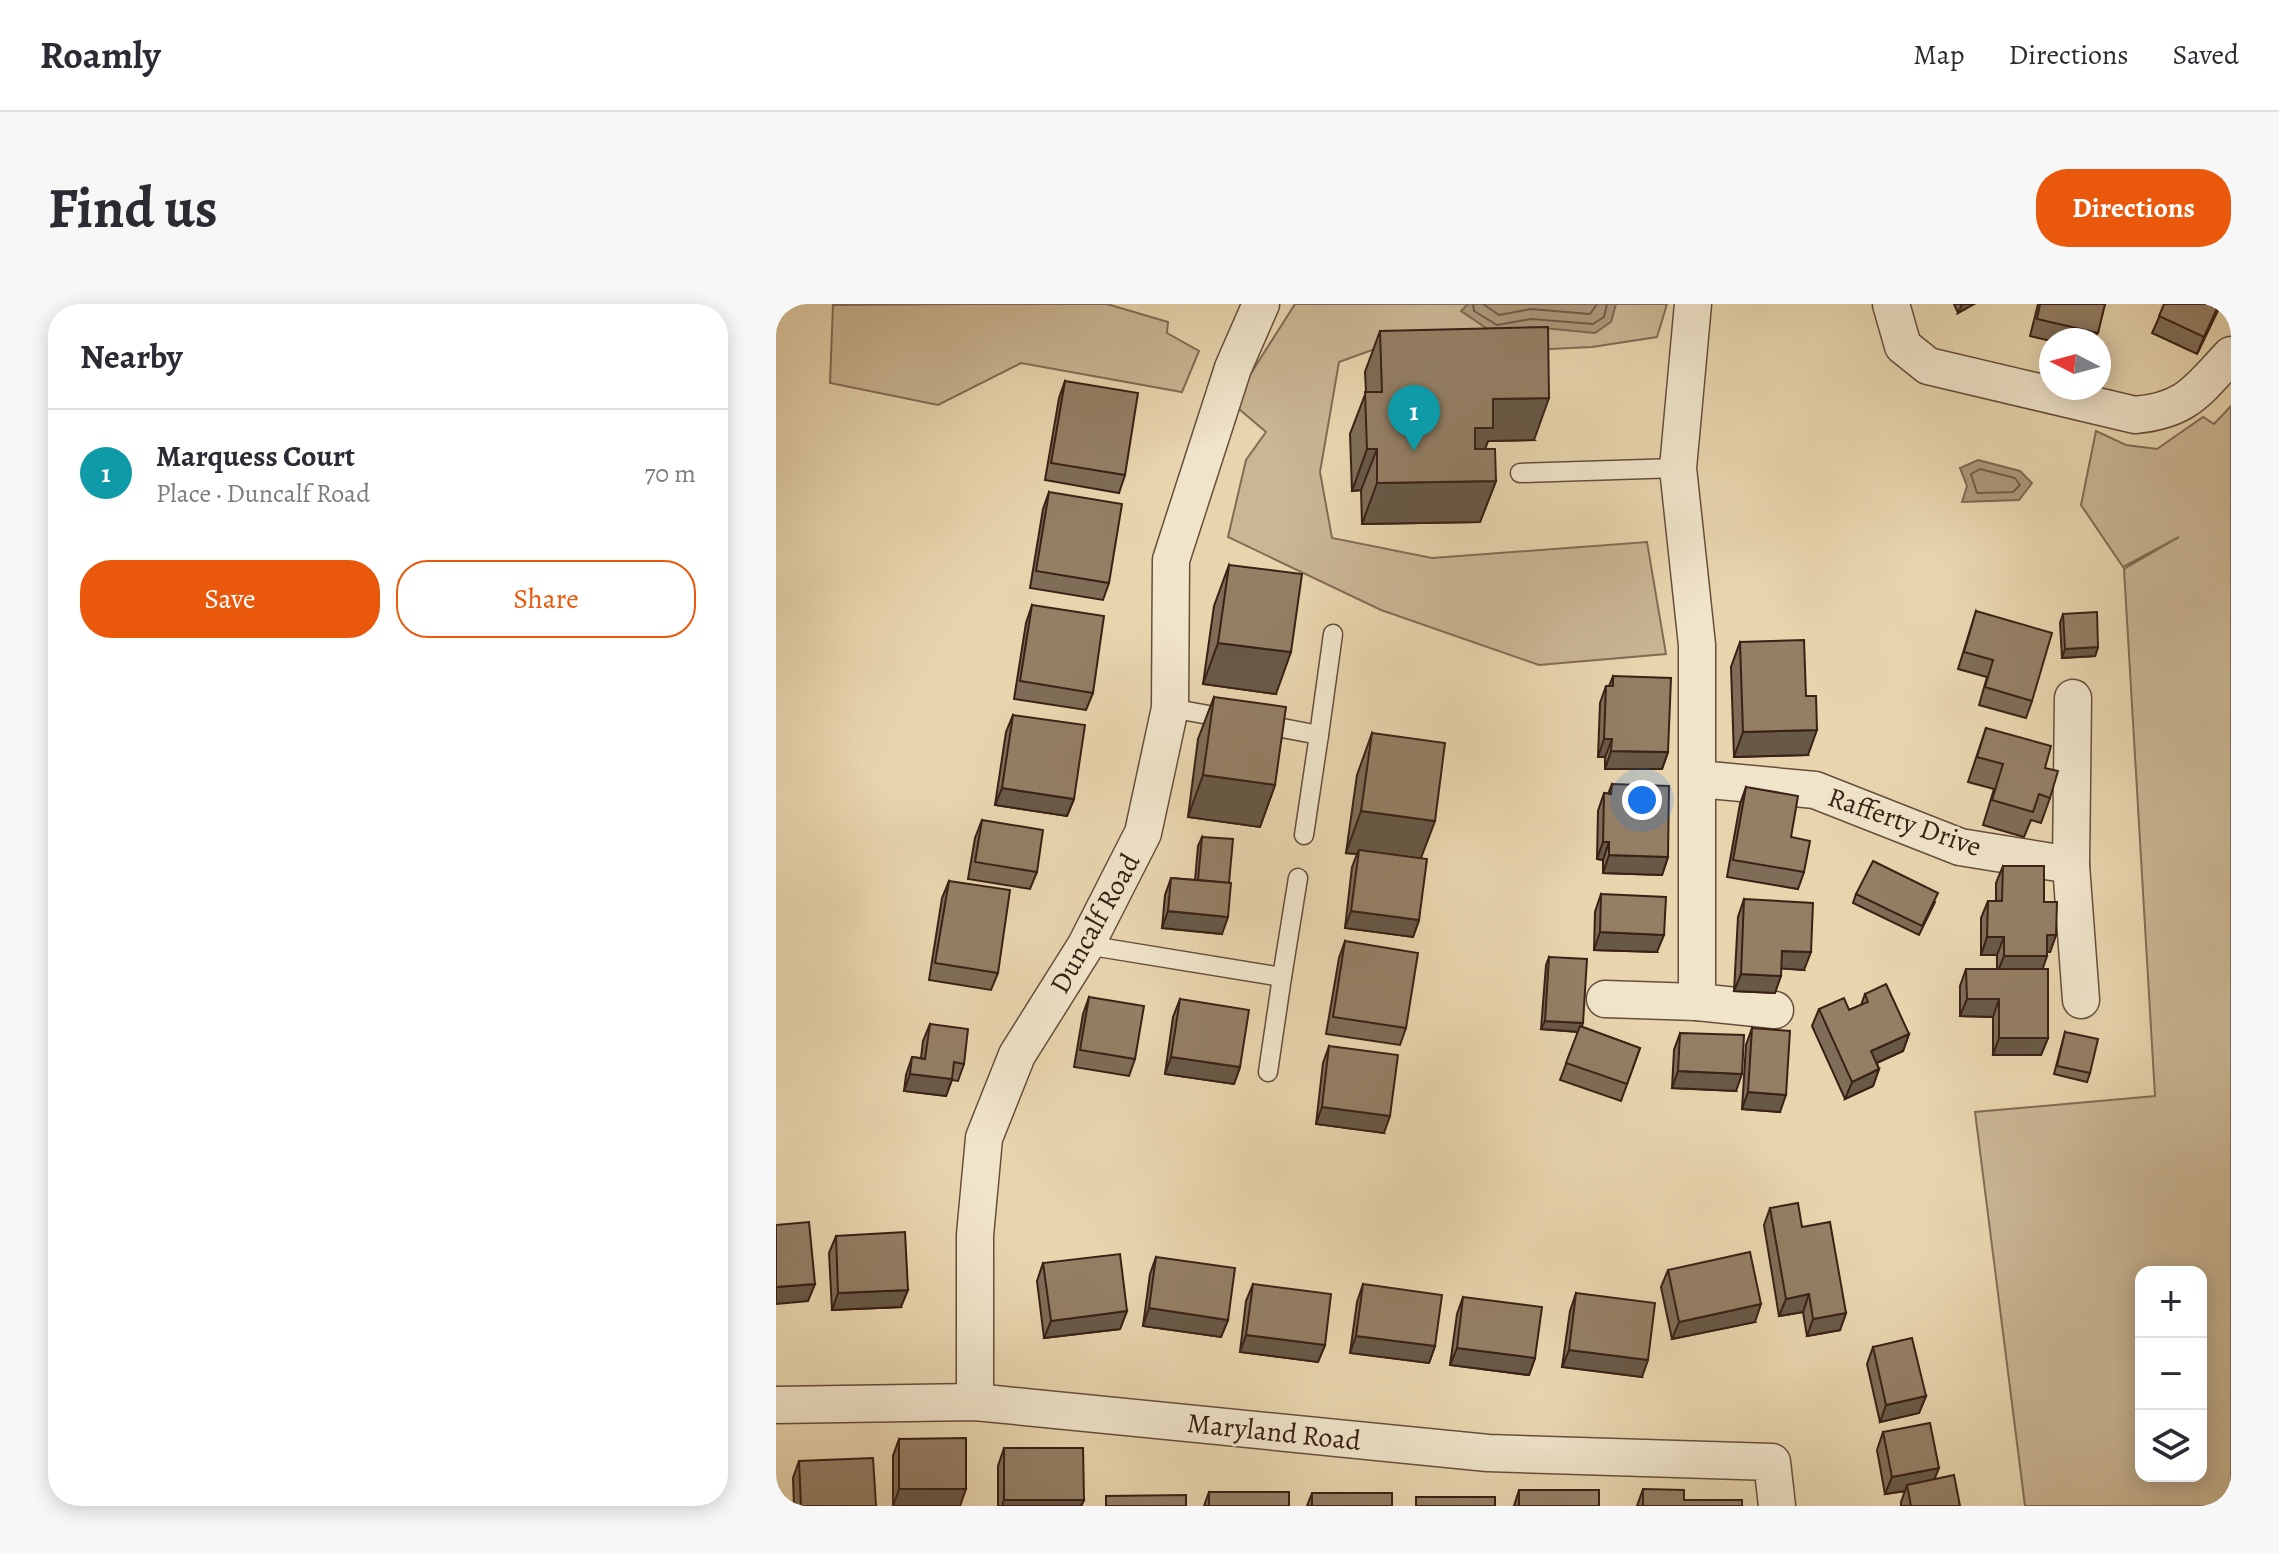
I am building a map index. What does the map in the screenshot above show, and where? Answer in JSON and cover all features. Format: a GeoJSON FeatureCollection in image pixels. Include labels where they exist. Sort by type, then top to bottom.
{"type":"FeatureCollection","features":[{"type":"Feature","properties":{"kind":"street","name":"Duncalf Road"},"geometry":{"type":"LineString","coordinates":[[975,1402],[975,1235],[984,1138],[1017,1055],[1086,945],[1143,833],[1170,708],[1171,560],[1233,368],[1261,304]]}},
{"type":"Feature","properties":{"kind":"street"},"geometry":{"type":"LineString","coordinates":[[1693,304],[1678,468],[1697,645],[1697,1002]]}},
{"type":"Feature","properties":{"kind":"street"},"geometry":{"type":"LineString","coordinates":[[1891,304],[1903,346],[1928,366],[2135,415],[2166,412],[2191,397],[2231,355]]}},
{"type":"Feature","properties":{"kind":"street"},"geometry":{"type":"LineString","coordinates":[[2073,698],[2071,865],[2081,1000]]}},
{"type":"Feature","properties":{"kind":"street","name":"Rafferty Drive"},"geometry":{"type":"LineString","coordinates":[[1699,779],[1815,790],[1960,847],[2071,865]]}},
{"type":"Feature","properties":{"kind":"street"},"geometry":{"type":"LineString","coordinates":[[1605,999],[1697,1002],[1775,1010]]}},
{"type":"Feature","properties":{"kind":"street","name":"Maryland Road"},"geometry":{"type":"LineString","coordinates":[[776,1405],[975,1402],[1488,1453],[1772,1462],[1777,1506]]}},
{"type":"Feature","properties":{"kind":"lane"},"geometry":{"type":"LineString","coordinates":[[1520,473],[1678,468]]}},
{"type":"Feature","properties":{"kind":"lane"},"geometry":{"type":"LineString","coordinates":[[1304,835],[1333,634]]}},
{"type":"Feature","properties":{"kind":"lane"},"geometry":{"type":"LineString","coordinates":[[1170,708],[1319,735]]}},
{"type":"Feature","properties":{"kind":"lane"},"geometry":{"type":"LineString","coordinates":[[1268,1072],[1298,878]]}},
{"type":"Feature","properties":{"kind":"lane"},"geometry":{"type":"LineString","coordinates":[[1086,945],[1282,977]]}},
{"type":"Feature","properties":{"kind":"shaded area"},"geometry":{"type":"Polygon","coordinates":[[[1107,304],[1168,322],[1167,333],[1199,351],[1182,392],[1021,363],[938,405],[830,383],[833,305],[1107,304]]]}},
{"type":"Feature","properties":{"kind":"shaded area"},"geometry":{"type":"Polygon","coordinates":[[[1295,304],[1667,304],[1657,337],[1592,347],[1487,352],[1383,346],[1339,362],[1320,472],[1332,538],[1432,558],[1647,542],[1666,654],[1539,665],[1381,610],[1228,537],[1246,460],[1266,432],[1232,403],[1295,304]]]}},
{"type":"Feature","properties":{"kind":"shaded area"},"geometry":{"type":"Polygon","coordinates":[[[2231,406],[2231,1506],[2025,1506],[1975,1112],[2155,1096],[2124,569],[2179,537],[2123,567],[2081,505],[2096,431],[2126,445],[2157,449],[2203,417],[2214,424],[2231,406]]]}},
{"type":"Feature","properties":{"kind":"water"},"geometry":{"type":"Polygon","coordinates":[[[1468,304],[1616,304],[1611,322],[1595,333],[1532,327],[1495,334],[1461,311],[1468,304]]]}},
{"type":"Feature","properties":{"kind":"water"},"geometry":{"type":"Polygon","coordinates":[[[1978,460],[2020,471],[2032,483],[2019,500],[1962,502],[1967,486],[1960,468],[1978,460]]]}},
{"type":"Feature","properties":{"kind":"building"},"geometry":{"type":"Polygon","coordinates":[[[2040,304],[2105,304],[2099,328],[2076,328],[2037,319],[2040,304]]]}},
{"type":"Feature","properties":{"kind":"building"},"geometry":{"type":"Polygon","coordinates":[[[2164,304],[2219,304],[2204,337],[2159,316],[2164,304]]]}},
{"type":"Feature","properties":{"kind":"building"},"geometry":{"type":"Polygon","coordinates":[[[1548,327],[1549,398],[1493,399],[1493,428],[1475,428],[1475,449],[1495,449],[1496,481],[1377,483],[1377,449],[1367,449],[1365,392],[1382,392],[1380,331],[1548,327]]]}},
{"type":"Feature","properties":{"kind":"building"},"geometry":{"type":"Polygon","coordinates":[[[1065,381],[1138,393],[1125,475],[1051,463],[1065,381]]]}},
{"type":"Feature","properties":{"kind":"building"},"geometry":{"type":"Polygon","coordinates":[[[1049,492],[1122,504],[1109,583],[1036,571],[1049,492]]]}},
{"type":"Feature","properties":{"kind":"building"},"geometry":{"type":"Polygon","coordinates":[[[1229,565],[1302,574],[1291,652],[1218,643],[1229,565]]]}},
{"type":"Feature","properties":{"kind":"building"},"geometry":{"type":"Polygon","coordinates":[[[1032,605],[1104,616],[1093,693],[1020,681],[1032,605]]]}},
{"type":"Feature","properties":{"kind":"building"},"geometry":{"type":"Polygon","coordinates":[[[1976,611],[2052,633],[2032,701],[1985,687],[1993,660],[1964,652],[1976,611]]]}},
{"type":"Feature","properties":{"kind":"building"},"geometry":{"type":"Polygon","coordinates":[[[2097,612],[2098,647],[2065,649],[2063,614],[2097,612]]]}},
{"type":"Feature","properties":{"kind":"building"},"geometry":{"type":"Polygon","coordinates":[[[1804,640],[1806,696],[1816,696],[1817,730],[1743,732],[1740,642],[1804,640]]]}},
{"type":"Feature","properties":{"kind":"building"},"geometry":{"type":"Polygon","coordinates":[[[1613,676],[1671,678],[1668,752],[1611,751],[1612,739],[1604,739],[1606,686],[1613,686],[1613,676]]]}},
{"type":"Feature","properties":{"kind":"building"},"geometry":{"type":"Polygon","coordinates":[[[1214,697],[1286,707],[1275,785],[1203,775],[1214,697]]]}},
{"type":"Feature","properties":{"kind":"building"},"geometry":{"type":"Polygon","coordinates":[[[1013,715],[1085,725],[1074,799],[1002,788],[1013,715]]]}},
{"type":"Feature","properties":{"kind":"building"},"geometry":{"type":"Polygon","coordinates":[[[1986,728],[2051,746],[2045,768],[2058,771],[2050,798],[2039,794],[2033,812],[1992,800],[2003,764],[1977,757],[1986,728]]]}},
{"type":"Feature","properties":{"kind":"building"},"geometry":{"type":"Polygon","coordinates":[[[1372,733],[1445,743],[1435,821],[1361,811],[1372,733]]]}},
{"type":"Feature","properties":{"kind":"building"},"geometry":{"type":"Polygon","coordinates":[[[1612,784],[1669,786],[1668,857],[1609,855],[1609,842],[1603,842],[1604,793],[1611,794],[1612,784]]]}},
{"type":"Feature","properties":{"kind":"building"},"geometry":{"type":"Polygon","coordinates":[[[1746,787],[1798,796],[1791,837],[1810,841],[1804,872],[1733,860],[1746,787]]]}},
{"type":"Feature","properties":{"kind":"building"},"geometry":{"type":"Polygon","coordinates":[[[982,820],[1043,830],[1037,872],[975,862],[982,820]]]}},
{"type":"Feature","properties":{"kind":"building"},"geometry":{"type":"Polygon","coordinates":[[[1202,837],[1233,839],[1229,883],[1198,880],[1202,837]]]}},
{"type":"Feature","properties":{"kind":"building"},"geometry":{"type":"Polygon","coordinates":[[[1359,850],[1427,859],[1419,920],[1351,911],[1359,850]]]}},
{"type":"Feature","properties":{"kind":"building"},"geometry":{"type":"Polygon","coordinates":[[[1873,861],[1938,893],[1922,926],[1856,894],[1873,861]]]}},
{"type":"Feature","properties":{"kind":"building"},"geometry":{"type":"Polygon","coordinates":[[[2003,866],[2044,866],[2044,902],[2057,902],[2056,935],[2047,935],[2047,956],[2004,956],[2004,937],[1987,937],[1988,901],[2002,901],[2003,866]]]}},
{"type":"Feature","properties":{"kind":"building"},"geometry":{"type":"Polygon","coordinates":[[[1171,878],[1231,883],[1228,917],[1168,911],[1171,878]]]}},
{"type":"Feature","properties":{"kind":"building"},"geometry":{"type":"Polygon","coordinates":[[[949,881],[1010,890],[998,973],[935,963],[949,881]]]}},
{"type":"Feature","properties":{"kind":"building"},"geometry":{"type":"Polygon","coordinates":[[[1601,894],[1666,897],[1664,935],[1600,932],[1601,894]]]}},
{"type":"Feature","properties":{"kind":"building"},"geometry":{"type":"Polygon","coordinates":[[[1744,899],[1813,903],[1811,952],[1782,951],[1781,976],[1741,974],[1744,899]]]}},
{"type":"Feature","properties":{"kind":"building"},"geometry":{"type":"Polygon","coordinates":[[[1345,941],[1418,953],[1406,1028],[1333,1017],[1345,941]]]}},
{"type":"Feature","properties":{"kind":"building"},"geometry":{"type":"Polygon","coordinates":[[[1549,957],[1587,959],[1583,1023],[1545,1021],[1549,957]]]}},
{"type":"Feature","properties":{"kind":"building"},"geometry":{"type":"Polygon","coordinates":[[[1966,969],[2048,969],[2048,1038],[1999,1038],[1999,999],[1967,999],[1966,969]]]}},
{"type":"Feature","properties":{"kind":"building"},"geometry":{"type":"Polygon","coordinates":[[[1886,984],[1909,1034],[1871,1051],[1879,1069],[1852,1082],[1819,1009],[1844,998],[1849,1010],[1868,1002],[1865,994],[1886,984]]]}},
{"type":"Feature","properties":{"kind":"building"},"geometry":{"type":"Polygon","coordinates":[[[1089,997],[1144,1006],[1135,1059],[1080,1050],[1089,997]]]}},
{"type":"Feature","properties":{"kind":"building"},"geometry":{"type":"Polygon","coordinates":[[[1180,999],[1249,1010],[1240,1067],[1171,1057],[1180,999]]]}},
{"type":"Feature","properties":{"kind":"building"},"geometry":{"type":"Polygon","coordinates":[[[930,1024],[968,1029],[964,1064],[954,1062],[952,1079],[910,1074],[912,1057],[925,1059],[930,1024]]]}},
{"type":"Feature","properties":{"kind":"building"},"geometry":{"type":"Polygon","coordinates":[[[1580,1026],[1640,1048],[1627,1084],[1566,1063],[1580,1026]]]}},
{"type":"Feature","properties":{"kind":"building"},"geometry":{"type":"Polygon","coordinates":[[[1752,1028],[1790,1031],[1786,1095],[1748,1092],[1752,1028]]]}},
{"type":"Feature","properties":{"kind":"building"},"geometry":{"type":"Polygon","coordinates":[[[2065,1032],[2098,1039],[2090,1073],[2057,1066],[2065,1032]]]}},
{"type":"Feature","properties":{"kind":"building"},"geometry":{"type":"Polygon","coordinates":[[[1680,1033],[1744,1035],[1742,1074],[1678,1071],[1680,1033]]]}},
{"type":"Feature","properties":{"kind":"building"},"geometry":{"type":"Polygon","coordinates":[[[1329,1046],[1398,1055],[1390,1116],[1322,1107],[1329,1046]]]}},
{"type":"Feature","properties":{"kind":"building"},"geometry":{"type":"Polygon","coordinates":[[[1798,1203],[1802,1227],[1830,1222],[1846,1313],[1813,1319],[1809,1294],[1786,1299],[1770,1208],[1798,1203]]]}},
{"type":"Feature","properties":{"kind":"building"},"geometry":{"type":"Polygon","coordinates":[[[809,1222],[815,1284],[776,1287],[776,1225],[809,1222]]]}},
{"type":"Feature","properties":{"kind":"building"},"geometry":{"type":"Polygon","coordinates":[[[905,1232],[908,1290],[838,1293],[836,1236],[905,1232]]]}},
{"type":"Feature","properties":{"kind":"building"},"geometry":{"type":"Polygon","coordinates":[[[1750,1252],[1761,1304],[1679,1322],[1668,1270],[1750,1252]]]}},
{"type":"Feature","properties":{"kind":"building"},"geometry":{"type":"Polygon","coordinates":[[[1120,1254],[1127,1311],[1051,1321],[1043,1263],[1120,1254]]]}},
{"type":"Feature","properties":{"kind":"building"},"geometry":{"type":"Polygon","coordinates":[[[1156,1257],[1235,1268],[1228,1320],[1149,1308],[1156,1257]]]}},
{"type":"Feature","properties":{"kind":"building"},"geometry":{"type":"Polygon","coordinates":[[[1253,1284],[1331,1294],[1325,1345],[1246,1335],[1253,1284]]]}},
{"type":"Feature","properties":{"kind":"building"},"geometry":{"type":"Polygon","coordinates":[[[1363,1284],[1442,1295],[1435,1346],[1356,1336],[1363,1284]]]}},
{"type":"Feature","properties":{"kind":"building"},"geometry":{"type":"Polygon","coordinates":[[[1576,1293],[1655,1303],[1648,1360],[1569,1350],[1576,1293]]]}},
{"type":"Feature","properties":{"kind":"building"},"geometry":{"type":"Polygon","coordinates":[[[1463,1297],[1542,1307],[1535,1358],[1457,1348],[1463,1297]]]}},
{"type":"Feature","properties":{"kind":"building"},"geometry":{"type":"Polygon","coordinates":[[[1912,1338],[1926,1396],[1886,1405],[1873,1347],[1912,1338]]]}},
{"type":"Feature","properties":{"kind":"building"},"geometry":{"type":"Polygon","coordinates":[[[1930,1423],[1939,1468],[1892,1477],[1883,1432],[1930,1423]]]}},
{"type":"Feature","properties":{"kind":"building"},"geometry":{"type":"Polygon","coordinates":[[[966,1438],[966,1489],[899,1489],[899,1439],[966,1438]]]}},
{"type":"Feature","properties":{"kind":"building"},"geometry":{"type":"Polygon","coordinates":[[[1004,1448],[1083,1448],[1084,1500],[1004,1500],[1004,1448]]]}},
{"type":"Feature","properties":{"kind":"building"},"geometry":{"type":"Polygon","coordinates":[[[873,1458],[876,1506],[801,1506],[799,1461],[873,1458]]]}},
{"type":"Feature","properties":{"kind":"building"},"geometry":{"type":"Polygon","coordinates":[[[1954,1475],[1960,1506],[1911,1506],[1907,1485],[1954,1475]]]}},
{"type":"Feature","properties":{"kind":"building"},"geometry":{"type":"Polygon","coordinates":[[[1643,1489],[1684,1490],[1684,1500],[1742,1500],[1742,1506],[1643,1506],[1643,1489]]]}},
{"type":"Feature","properties":{"kind":"building"},"geometry":{"type":"Polygon","coordinates":[[[1519,1490],[1599,1490],[1599,1506],[1519,1506],[1519,1490]]]}},
{"type":"Feature","properties":{"kind":"building"},"geometry":{"type":"Polygon","coordinates":[[[1209,1492],[1289,1492],[1289,1506],[1209,1506],[1209,1492]]]}},
{"type":"Feature","properties":{"kind":"building"},"geometry":{"type":"Polygon","coordinates":[[[1312,1493],[1392,1493],[1392,1506],[1312,1506],[1312,1493]]]}},
{"type":"Feature","properties":{"kind":"building"},"geometry":{"type":"Polygon","coordinates":[[[1186,1495],[1186,1506],[1106,1506],[1106,1496],[1186,1495]]]}},
{"type":"Feature","properties":{"kind":"building"},"geometry":{"type":"Polygon","coordinates":[[[1416,1497],[1495,1497],[1495,1506],[1416,1506],[1416,1497]]]}},
{"type":"Feature","properties":{"kind":"place","name":"Marquess Court"},"geometry":{"type":"Point","coordinates":[1414,451]}}]}
